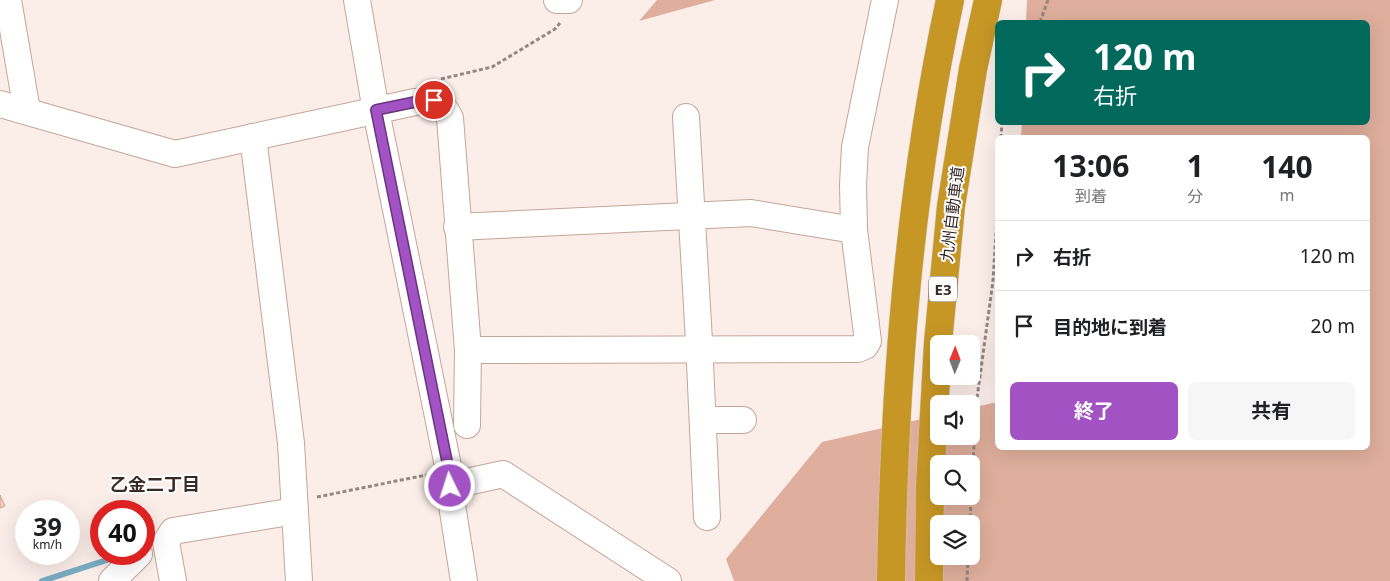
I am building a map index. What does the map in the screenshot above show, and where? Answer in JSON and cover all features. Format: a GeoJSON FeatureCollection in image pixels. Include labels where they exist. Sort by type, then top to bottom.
{"type":"FeatureCollection","features":[{"type":"Feature","properties":{"kind":"highway","name":"E3"},"geometry":{"type":"LineString","coordinates":[[891,581],[893,485],[901,340],[916,201],[936,65],[950,0]]}},
{"type":"Feature","properties":{"kind":"highway","name":"九州自動車道"},"geometry":{"type":"LineString","coordinates":[[929,581],[930,486],[937,362],[950,216],[973,69],[988,0]]}},
{"type":"Feature","properties":{"kind":"street"},"geometry":{"type":"LineString","coordinates":[[8,0],[27,111]]}},
{"type":"Feature","properties":{"kind":"street"},"geometry":{"type":"LineString","coordinates":[[357,0],[376,110],[449,478],[464,581]]}},
{"type":"Feature","properties":{"kind":"street"},"geometry":{"type":"LineString","coordinates":[[468,350],[858,350],[865,346],[868,341],[854,230],[853,185],[856,147],[885,0]]}},
{"type":"Feature","properties":{"kind":"street"},"geometry":{"type":"LineString","coordinates":[[0,104],[175,154],[415,102],[434,100],[443,105],[450,118],[468,350],[467,425]]}},
{"type":"Feature","properties":{"kind":"street"},"geometry":{"type":"LineString","coordinates":[[686,117],[700,350],[707,517]]}},
{"type":"Feature","properties":{"kind":"street"},"geometry":{"type":"LineString","coordinates":[[253,137],[291,443],[299,581]]}},
{"type":"Feature","properties":{"kind":"street"},"geometry":{"type":"LineString","coordinates":[[457,227],[751,213],[854,230]]}},
{"type":"Feature","properties":{"kind":"street"},"geometry":{"type":"LineString","coordinates":[[703,420],[743,420]]}},
{"type":"Feature","properties":{"kind":"street"},"geometry":{"type":"LineString","coordinates":[[449,478],[503,474],[668,581]]}},
{"type":"Feature","properties":{"kind":"street"},"geometry":{"type":"LineString","coordinates":[[173,581],[155,545],[173,531],[294,506]]}},
{"type":"Feature","properties":{"kind":"street"},"geometry":{"type":"LineString","coordinates":[[112,581],[128,565]]}},
{"type":"Feature","properties":{"kind":"path"},"geometry":{"type":"LineString","coordinates":[[1041,20],[1048,0]]}},
{"type":"Feature","properties":{"kind":"path"},"geometry":{"type":"LineString","coordinates":[[437,80],[492,67],[555,29],[562,7]]}},
{"type":"Feature","properties":{"kind":"path"},"geometry":{"type":"LineString","coordinates":[[974,455],[977,398],[993,281],[995,249]]}},
{"type":"Feature","properties":{"kind":"path"},"geometry":{"type":"LineString","coordinates":[[294,506],[449,478]]}},
{"type":"Feature","properties":{"kind":"path"},"geometry":{"type":"LineString","coordinates":[[967,581],[968,565]]}},
{"type":"Feature","properties":{"kind":"shaded area"},"geometry":{"type":"Polygon","coordinates":[[[657,0],[715,0],[639,21],[657,0]]]}},
{"type":"Feature","properties":{"kind":"shaded area"},"geometry":{"type":"Polygon","coordinates":[[[1027,0],[1390,0],[1390,581],[734,581],[726,559],[822,442],[930,417],[930,445],[980,445],[980,406],[995,402],[995,450],[1370,450],[1370,135],[1021,135],[1022,125],[1370,125],[1370,20],[1026,20],[1027,0]]]}},
{"type":"Feature","properties":{"kind":"building"},"geometry":{"type":"Polygon","coordinates":[[[0,495],[5,506],[0,508],[0,495]]]}},
{"type":"Feature","properties":{"kind":"waterway"},"geometry":{"type":"LineString","coordinates":[[42,581],[91,565]]}},
{"type":"Feature","properties":{"kind":"district","name":"乙金二丁目"},"geometry":{"type":"Point","coordinates":[155,484]}},
{"type":"Feature","properties":{"kind":"route"},"geometry":{"type":"LineString","coordinates":[[434,100],[376,110],[449,471],[450,486]]}}]}
